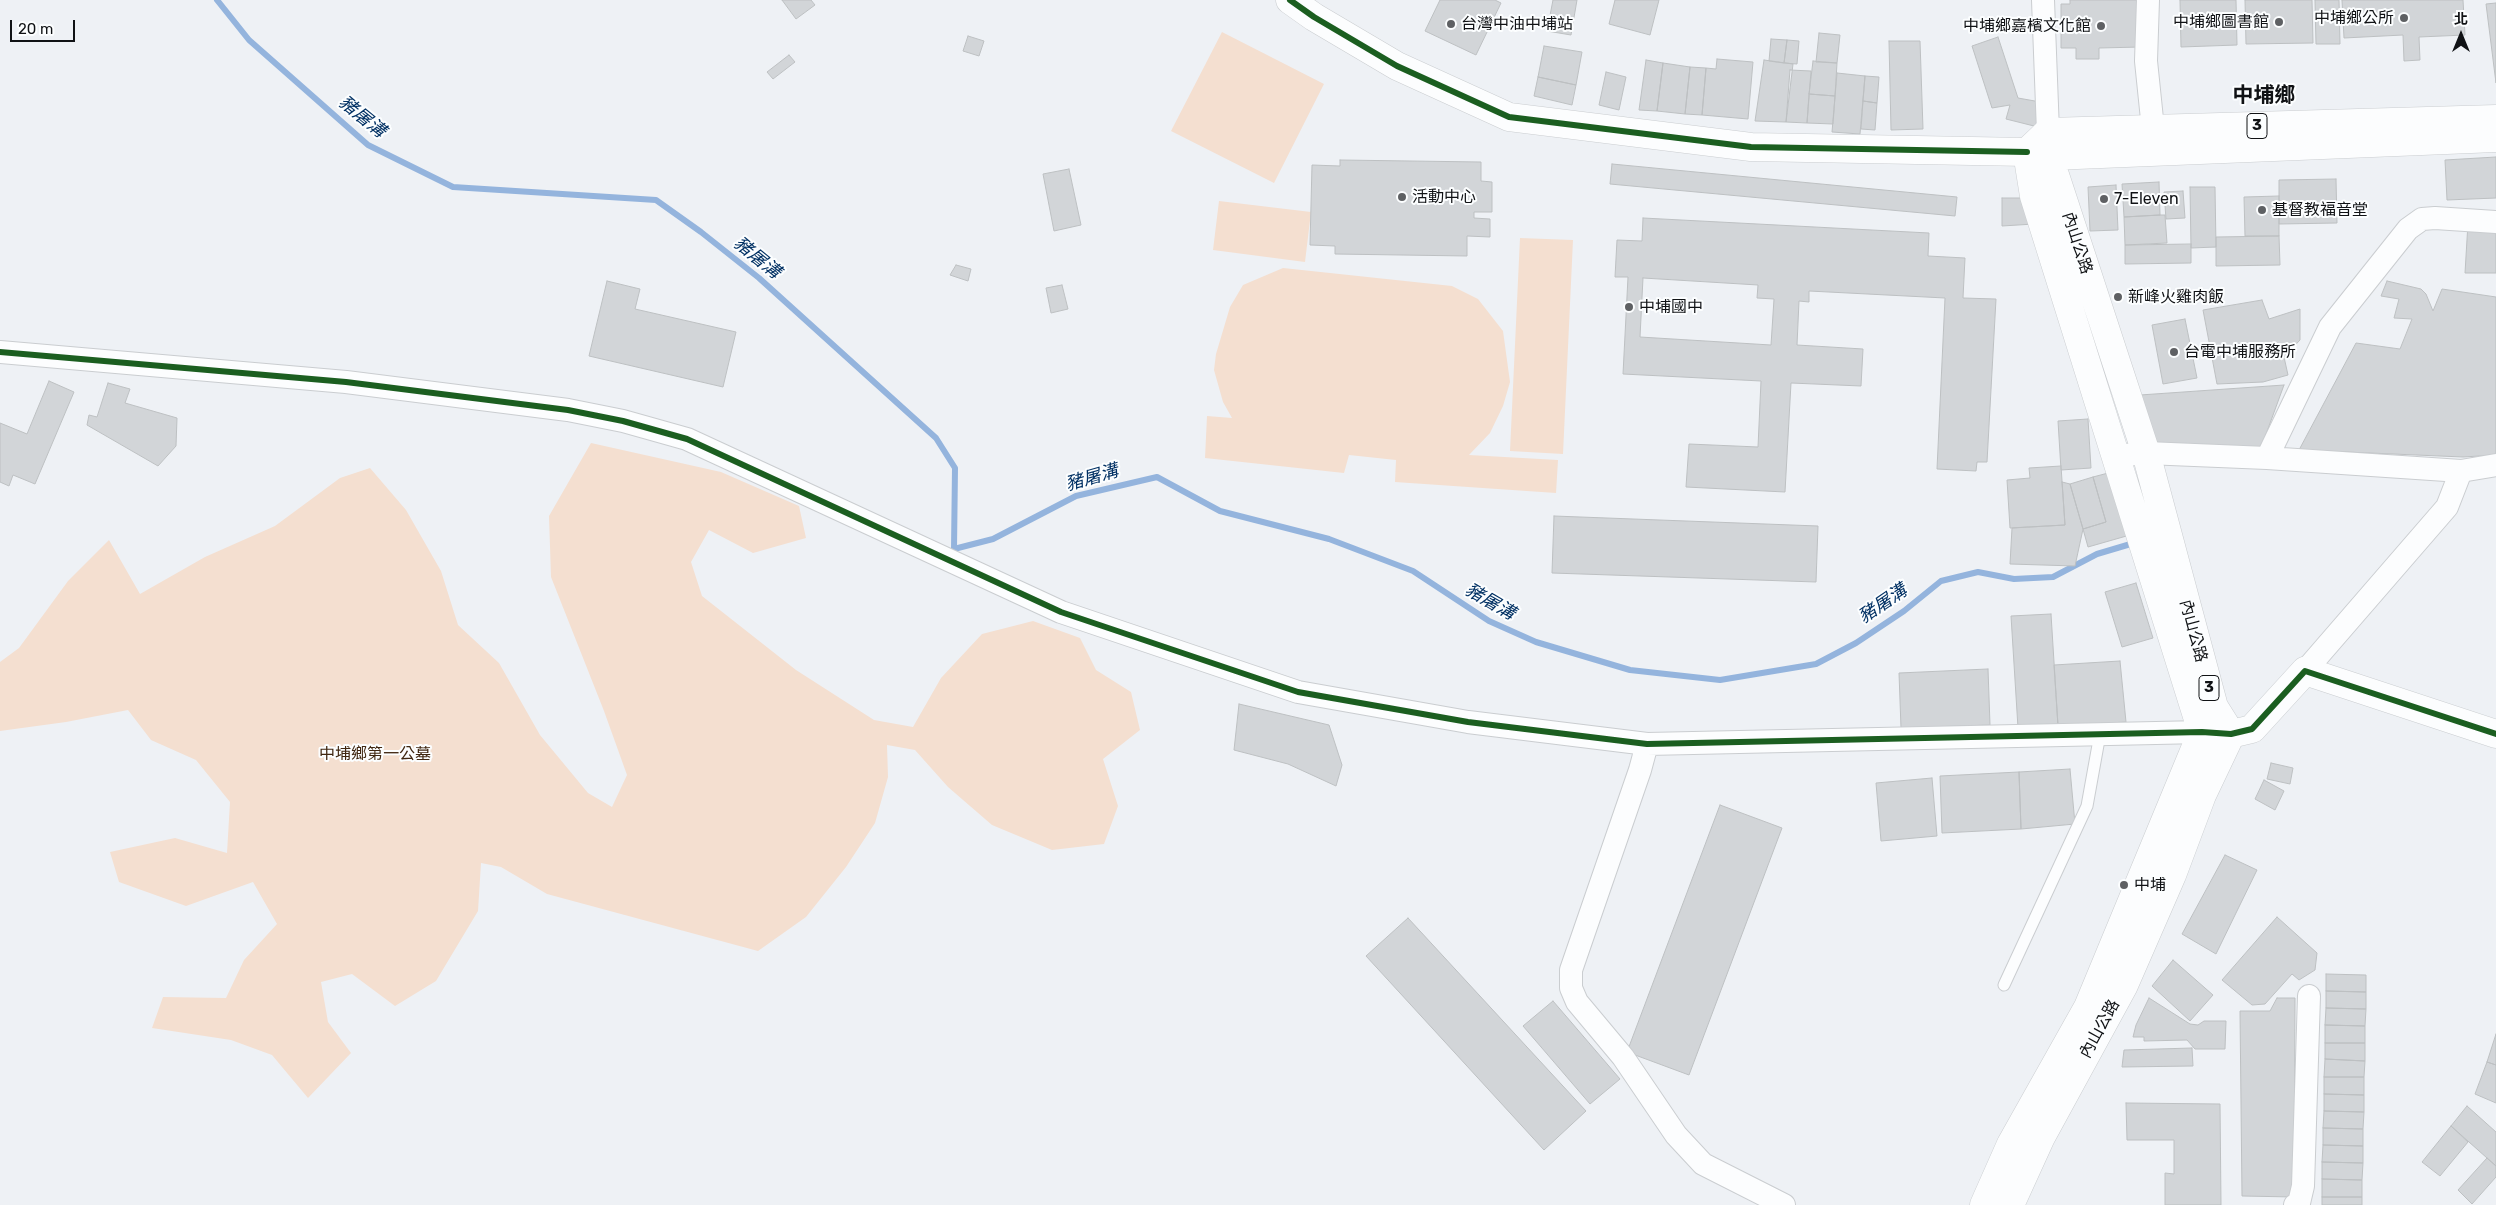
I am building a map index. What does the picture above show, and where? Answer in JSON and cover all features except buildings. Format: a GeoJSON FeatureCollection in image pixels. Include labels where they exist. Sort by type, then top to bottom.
{"type":"FeatureCollection","features":[{"type":"Feature","properties":{"kind":"main road"},"geometry":{"type":"LineString","coordinates":[[1290,0],[1314,18],[1397,66],[1509,117],[1751,147],[2027,152],[2048,132]]}},
{"type":"Feature","properties":{"kind":"main road","name":"3"},"geometry":{"type":"LineString","coordinates":[[2048,132],[2496,119]]}},
{"type":"Feature","properties":{"kind":"main road","name":"3"},"geometry":{"type":"LineString","coordinates":[[2027,152],[2052,156],[2496,138]]}},
{"type":"Feature","properties":{"kind":"main road","name":"內山公路"},"geometry":{"type":"LineString","coordinates":[[2010,1205],[2041,1137],[2124,985],[2172,875],[2202,795],[2231,734],[2214,707],[2146,453],[2055,175],[2027,152]]}},
{"type":"Feature","properties":{"kind":"main road","name":"內山公路"},"geometry":{"type":"LineString","coordinates":[[1984,1205],[2011,1144],[2088,1007],[2202,732],[2034,196],[2027,152]]}},
{"type":"Feature","properties":{"kind":"main road"},"geometry":{"type":"LineString","coordinates":[[2088,368],[2116,363]]}},
{"type":"Feature","properties":{"kind":"main road"},"geometry":{"type":"LineString","coordinates":[[2202,732],[2231,734],[2252,729],[2304,671],[2496,734]]}},
{"type":"Feature","properties":{"kind":"street"},"geometry":{"type":"LineString","coordinates":[[2044,0],[2048,132]]}},
{"type":"Feature","properties":{"kind":"street"},"geometry":{"type":"LineString","coordinates":[[2148,0],[2146,60],[2152,129]]}},
{"type":"Feature","properties":{"kind":"street"},"geometry":{"type":"LineString","coordinates":[[2267,458],[2330,326],[2408,229],[2422,219],[2435,218],[2496,222]]}},
{"type":"Feature","properties":{"kind":"street"},"geometry":{"type":"LineString","coordinates":[[0,352],[346,382],[568,410],[623,421],[687,439],[1061,612],[1298,692],[1468,722],[1647,744],[2202,732]]}},
{"type":"Feature","properties":{"kind":"street"},"geometry":{"type":"LineString","coordinates":[[2115,456],[2146,453],[2267,458],[2461,471],[2496,465]]}},
{"type":"Feature","properties":{"kind":"street"},"geometry":{"type":"LineString","coordinates":[[2304,671],[2447,507],[2461,471]]}},
{"type":"Feature","properties":{"kind":"street"},"geometry":{"type":"LineString","coordinates":[[1647,744],[1570,970],[1571,988],[1577,1002],[1623,1057],[1676,1135],[1703,1164],[1784,1205]]}},
{"type":"Feature","properties":{"kind":"street"},"geometry":{"type":"LineString","coordinates":[[2295,1205],[2299,1203],[2303,1186],[2309,996]]}},
{"type":"Feature","properties":{"kind":"lane"},"geometry":{"type":"LineString","coordinates":[[2004,985],[2087,806],[2100,734]]}},
{"type":"Feature","properties":{"kind":"green space"},"geometry":{"type":"Polygon","coordinates":[[[1222,32],[1324,84],[1274,183],[1171,131],[1222,32]]]}},
{"type":"Feature","properties":{"kind":"green space"},"geometry":{"type":"Polygon","coordinates":[[[1219,201],[1311,212],[1305,262],[1213,250],[1219,201]]]}},
{"type":"Feature","properties":{"kind":"green space"},"geometry":{"type":"Polygon","coordinates":[[[1520,238],[1573,240],[1563,454],[1510,451],[1520,238]]]}},
{"type":"Feature","properties":{"kind":"green space"},"geometry":{"type":"Polygon","coordinates":[[[1283,268],[1452,286],[1478,299],[1503,331],[1510,382],[1503,406],[1490,433],[1469,455],[1558,460],[1556,493],[1395,482],[1396,460],[1349,455],[1344,473],[1205,458],[1207,416],[1232,418],[1223,402],[1214,370],[1216,354],[1230,307],[1243,285],[1283,268]]]}},
{"type":"Feature","properties":{"kind":"green space","name":"中埔鄉第一公墓"},"geometry":{"type":"Polygon","coordinates":[[[591,443],[721,472],[799,506],[806,538],[753,553],[709,530],[691,562],[702,596],[796,670],[874,720],[913,727],[941,678],[982,634],[1033,621],[1080,638],[1096,670],[1131,692],[1140,730],[1103,759],[1118,806],[1104,844],[1052,850],[992,825],[948,787],[915,750],[887,745],[888,777],[875,823],[846,867],[806,917],[758,951],[547,894],[501,867],[481,863],[478,911],[436,981],[395,1006],[352,974],[321,982],[328,1022],[351,1053],[308,1098],[272,1055],[231,1040],[152,1028],[163,997],[226,998],[244,960],[277,924],[253,882],[186,906],[119,882],[110,852],[175,838],[227,853],[230,802],[196,760],[151,740],[128,710],[66,722],[0,731],[0,662],[19,648],[68,581],[109,540],[140,594],[205,557],[275,526],[340,478],[370,468],[406,510],[441,571],[458,625],[499,663],[540,735],[588,793],[612,807],[627,775],[551,577],[549,516],[591,443]]]}},
{"type":"Feature","properties":{"kind":"waterway","name":"豬屠溝"},"geometry":{"type":"LineString","coordinates":[[217,0],[249,40],[368,145],[453,187],[656,200],[701,232],[759,278],[936,438],[955,468],[954,549],[993,539],[1076,496],[1157,477],[1220,511],[1329,539],[1413,571],[1489,621],[1536,642],[1630,670],[1720,680],[1816,664],[1856,643],[1904,611],[1941,581],[1978,572],[2014,579],[2053,577],[2097,554],[2134,543]]}},
{"type":"Feature","properties":{"kind":"cycle path"},"geometry":{"type":"LineString","coordinates":[[1290,0],[1314,17],[1397,66],[1509,117],[1751,147],[2027,152]]}},
{"type":"Feature","properties":{"kind":"cycle path"},"geometry":{"type":"LineString","coordinates":[[0,352],[346,382],[568,410],[623,421],[687,439],[1061,612],[1298,692],[1468,722],[1647,744],[2202,732],[2231,734],[2252,729],[2305,671],[2496,734]]}},
{"type":"Feature","properties":{"kind":"place","name":"中埔鄉公所"},"geometry":{"type":"Point","coordinates":[2404,18]}},
{"type":"Feature","properties":{"kind":"place","name":"中埔鄉圖書館"},"geometry":{"type":"Point","coordinates":[2279,22]}},
{"type":"Feature","properties":{"kind":"place","name":"台灣中油中埔站"},"geometry":{"type":"Point","coordinates":[1451,24]}},
{"type":"Feature","properties":{"kind":"place","name":"中埔鄉嘉檳文化館"},"geometry":{"type":"Point","coordinates":[2101,26]}},
{"type":"Feature","properties":{"kind":"place","name":"活動中心"},"geometry":{"type":"Point","coordinates":[1402,197]}},
{"type":"Feature","properties":{"kind":"place","name":"7-Eleven"},"geometry":{"type":"Point","coordinates":[2104,199]}},
{"type":"Feature","properties":{"kind":"place","name":"基督教福音堂"},"geometry":{"type":"Point","coordinates":[2262,210]}},
{"type":"Feature","properties":{"kind":"place","name":"新峰火雞肉飯"},"geometry":{"type":"Point","coordinates":[2118,297]}},
{"type":"Feature","properties":{"kind":"place","name":"中埔國中"},"geometry":{"type":"Point","coordinates":[1629,307]}},
{"type":"Feature","properties":{"kind":"place","name":"台電中埔服務所"},"geometry":{"type":"Point","coordinates":[2174,352]}},
{"type":"Feature","properties":{"kind":"place","name":"中埔"},"geometry":{"type":"Point","coordinates":[2124,885]}},
{"type":"Feature","properties":{"kind":"district","name":"中埔鄉"},"geometry":{"type":"Point","coordinates":[2264,96]}}]}
